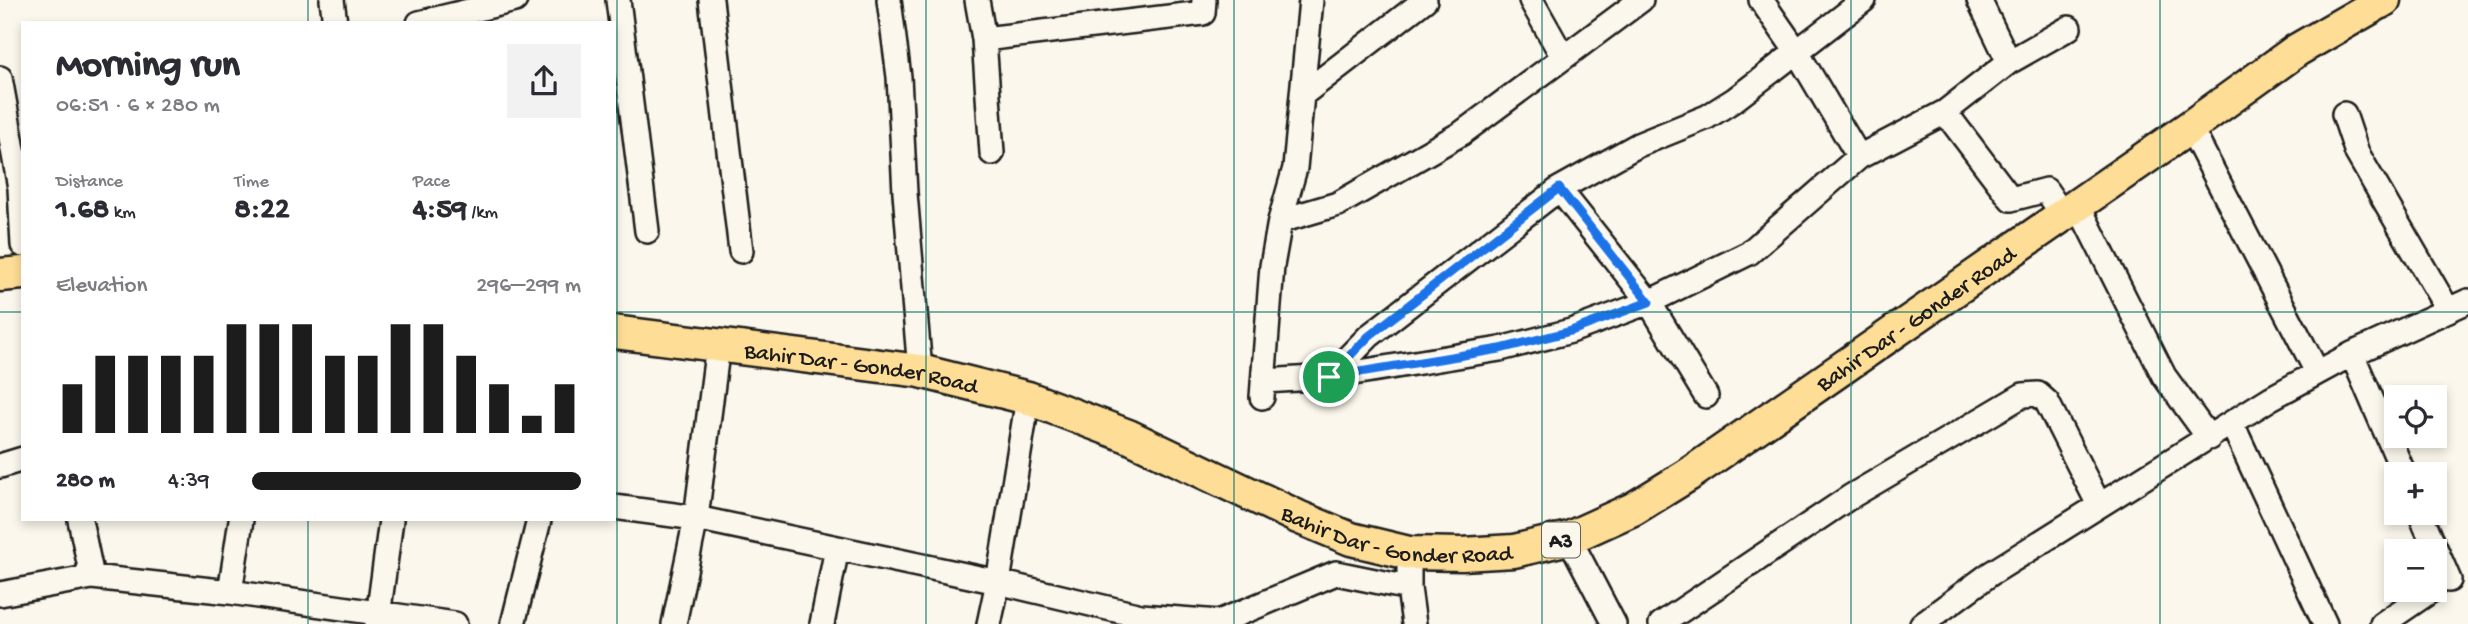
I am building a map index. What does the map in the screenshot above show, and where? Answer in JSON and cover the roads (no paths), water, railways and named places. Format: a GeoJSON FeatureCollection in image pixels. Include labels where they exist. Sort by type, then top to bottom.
{"type":"FeatureCollection","features":[{"type":"Feature","properties":{"kind":"highway","name":"Bahir Dar - Gonder Road"},"geometry":{"type":"LineString","coordinates":[[616,332],[920,371],[1028,398],[1128,436],[1298,517],[1351,538],[1409,553],[1514,551],[1569,538],[1633,509],[1688,475],[2297,50],[2344,20],[2384,0]]}},
{"type":"Feature","properties":{"kind":"highway"},"geometry":{"type":"LineString","coordinates":[[0,275],[21,273]]}},
{"type":"Feature","properties":{"kind":"street"},"geometry":{"type":"LineString","coordinates":[[332,0],[335,21]]}},
{"type":"Feature","properties":{"kind":"street"},"geometry":{"type":"LineString","coordinates":[[435,21],[483,15],[515,0]]}},
{"type":"Feature","properties":{"kind":"street"},"geometry":{"type":"LineString","coordinates":[[618,0],[623,125],[647,231]]}},
{"type":"Feature","properties":{"kind":"street"},"geometry":{"type":"LineString","coordinates":[[711,0],[741,251]]}},
{"type":"Feature","properties":{"kind":"street"},"geometry":{"type":"LineString","coordinates":[[889,0],[899,77],[905,193],[920,371]]}},
{"type":"Feature","properties":{"kind":"street"},"geometry":{"type":"LineString","coordinates":[[977,0],[984,39],[992,153]]}},
{"type":"Feature","properties":{"kind":"street"},"geometry":{"type":"LineString","coordinates":[[984,39],[1203,13],[1204,0]]}},
{"type":"Feature","properties":{"kind":"street"},"geometry":{"type":"LineString","coordinates":[[1311,0],[1294,168],[1272,266],[1264,389],[1500,349],[1571,331],[1649,302],[1749,253],[1859,157],[1945,112],[2009,62],[2069,28]]}},
{"type":"Feature","properties":{"kind":"street"},"geometry":{"type":"LineString","coordinates":[[1302,95],[1425,0]]}},
{"type":"Feature","properties":{"kind":"street"},"geometry":{"type":"LineString","coordinates":[[1531,0],[1563,57]]}},
{"type":"Feature","properties":{"kind":"street"},"geometry":{"type":"LineString","coordinates":[[1280,221],[1338,204],[1451,139],[1640,0]]}},
{"type":"Feature","properties":{"kind":"street"},"geometry":{"type":"LineString","coordinates":[[1761,0],[1797,52],[1859,157]]}},
{"type":"Feature","properties":{"kind":"street"},"geometry":{"type":"LineString","coordinates":[[1329,377],[1369,336],[1559,188],[1638,145],[1707,117],[1734,100],[1864,0]]}},
{"type":"Feature","properties":{"kind":"street"},"geometry":{"type":"LineString","coordinates":[[1979,0],[2009,62]]}},
{"type":"Feature","properties":{"kind":"street"},"geometry":{"type":"LineString","coordinates":[[0,78],[14,104],[21,207]]}},
{"type":"Feature","properties":{"kind":"street"},"geometry":{"type":"LineString","coordinates":[[1945,112],[2011,199],[2046,190],[2071,210],[2164,376],[2209,438]]}},
{"type":"Feature","properties":{"kind":"street"},"geometry":{"type":"LineString","coordinates":[[1922,624],[1990,574],[2271,398],[2352,354],[2458,306],[2357,153],[2344,114]]}},
{"type":"Feature","properties":{"kind":"street"},"geometry":{"type":"LineString","coordinates":[[2190,127],[2317,372]]}},
{"type":"Feature","properties":{"kind":"street"},"geometry":{"type":"LineString","coordinates":[[1559,188],[1649,302],[1706,396]]}},
{"type":"Feature","properties":{"kind":"street"},"geometry":{"type":"LineString","coordinates":[[674,624],[696,518],[718,345]]}},
{"type":"Feature","properties":{"kind":"street"},"geometry":{"type":"LineString","coordinates":[[2352,354],[2399,462]]}},
{"type":"Feature","properties":{"kind":"street"},"geometry":{"type":"LineString","coordinates":[[1661,624],[1850,497],[2023,395],[2038,394],[2047,402],[2099,505]]}},
{"type":"Feature","properties":{"kind":"street"},"geometry":{"type":"LineString","coordinates":[[989,624],[1028,398]]}},
{"type":"Feature","properties":{"kind":"street"},"geometry":{"type":"LineString","coordinates":[[2232,424],[2325,624]]}},
{"type":"Feature","properties":{"kind":"street"},"geometry":{"type":"LineString","coordinates":[[0,466],[21,459]]}},
{"type":"Feature","properties":{"kind":"street"},"geometry":{"type":"LineString","coordinates":[[616,507],[696,518],[998,582],[1140,620],[1219,622],[1336,573],[1409,589]]}},
{"type":"Feature","properties":{"kind":"street"},"geometry":{"type":"LineString","coordinates":[[80,521],[92,577]]}},
{"type":"Feature","properties":{"kind":"street"},"geometry":{"type":"LineString","coordinates":[[230,592],[242,521]]}},
{"type":"Feature","properties":{"kind":"street"},"geometry":{"type":"LineString","coordinates":[[378,618],[391,521]]}},
{"type":"Feature","properties":{"kind":"street"},"geometry":{"type":"LineString","coordinates":[[513,624],[539,521]]}},
{"type":"Feature","properties":{"kind":"street"},"geometry":{"type":"LineString","coordinates":[[1569,538],[1614,624]]}},
{"type":"Feature","properties":{"kind":"street"},"geometry":{"type":"LineString","coordinates":[[822,624],[837,548]]}},
{"type":"Feature","properties":{"kind":"street"},"geometry":{"type":"LineString","coordinates":[[1409,553],[1409,589],[1414,624]]}},
{"type":"Feature","properties":{"kind":"street"},"geometry":{"type":"LineString","coordinates":[[0,594],[92,577],[230,592],[378,618],[455,624]]}},
{"type":"Feature","properties":{"kind":"street"},"geometry":{"type":"LineString","coordinates":[[2382,624],[2415,602]]}}]}
